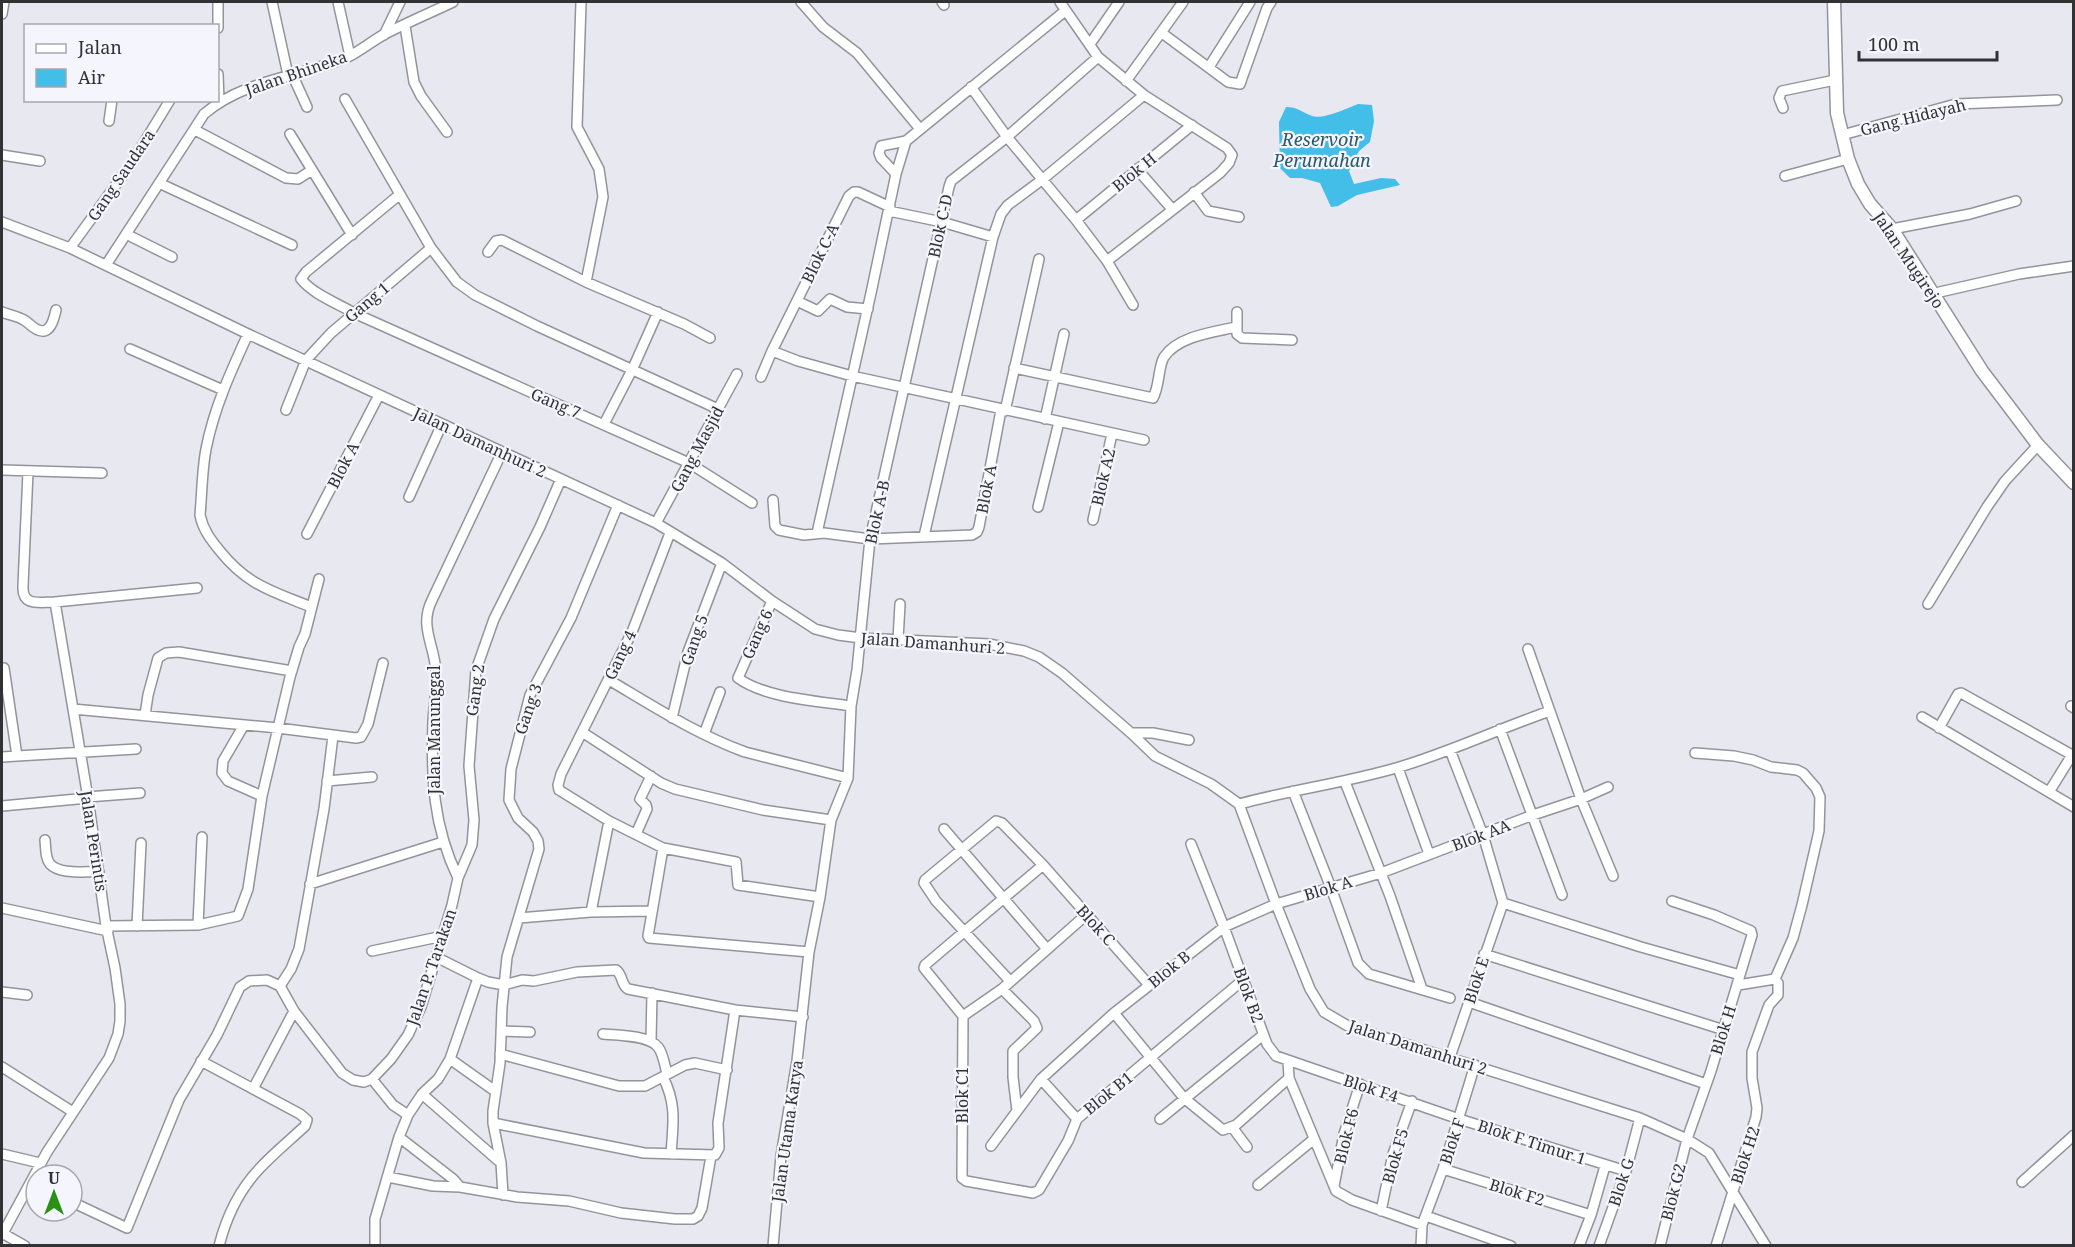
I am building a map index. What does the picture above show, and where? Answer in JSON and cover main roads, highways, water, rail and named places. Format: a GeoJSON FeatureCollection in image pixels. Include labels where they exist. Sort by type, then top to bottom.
{"type":"FeatureCollection","features":[{"type":"Feature","properties":{"kind":"water","name":"Reservoir Perumahan"},"geometry":{"type":"Polygon","coordinates":[[[1358,104],[1372,105],[1374,121],[1370,142],[1359,151],[1349,171],[1354,184],[1381,178],[1395,179],[1400,185],[1357,195],[1338,206],[1331,207],[1320,183],[1302,178],[1290,178],[1280,168],[1279,122],[1286,107],[1316,117],[1358,104]]]}}]}
